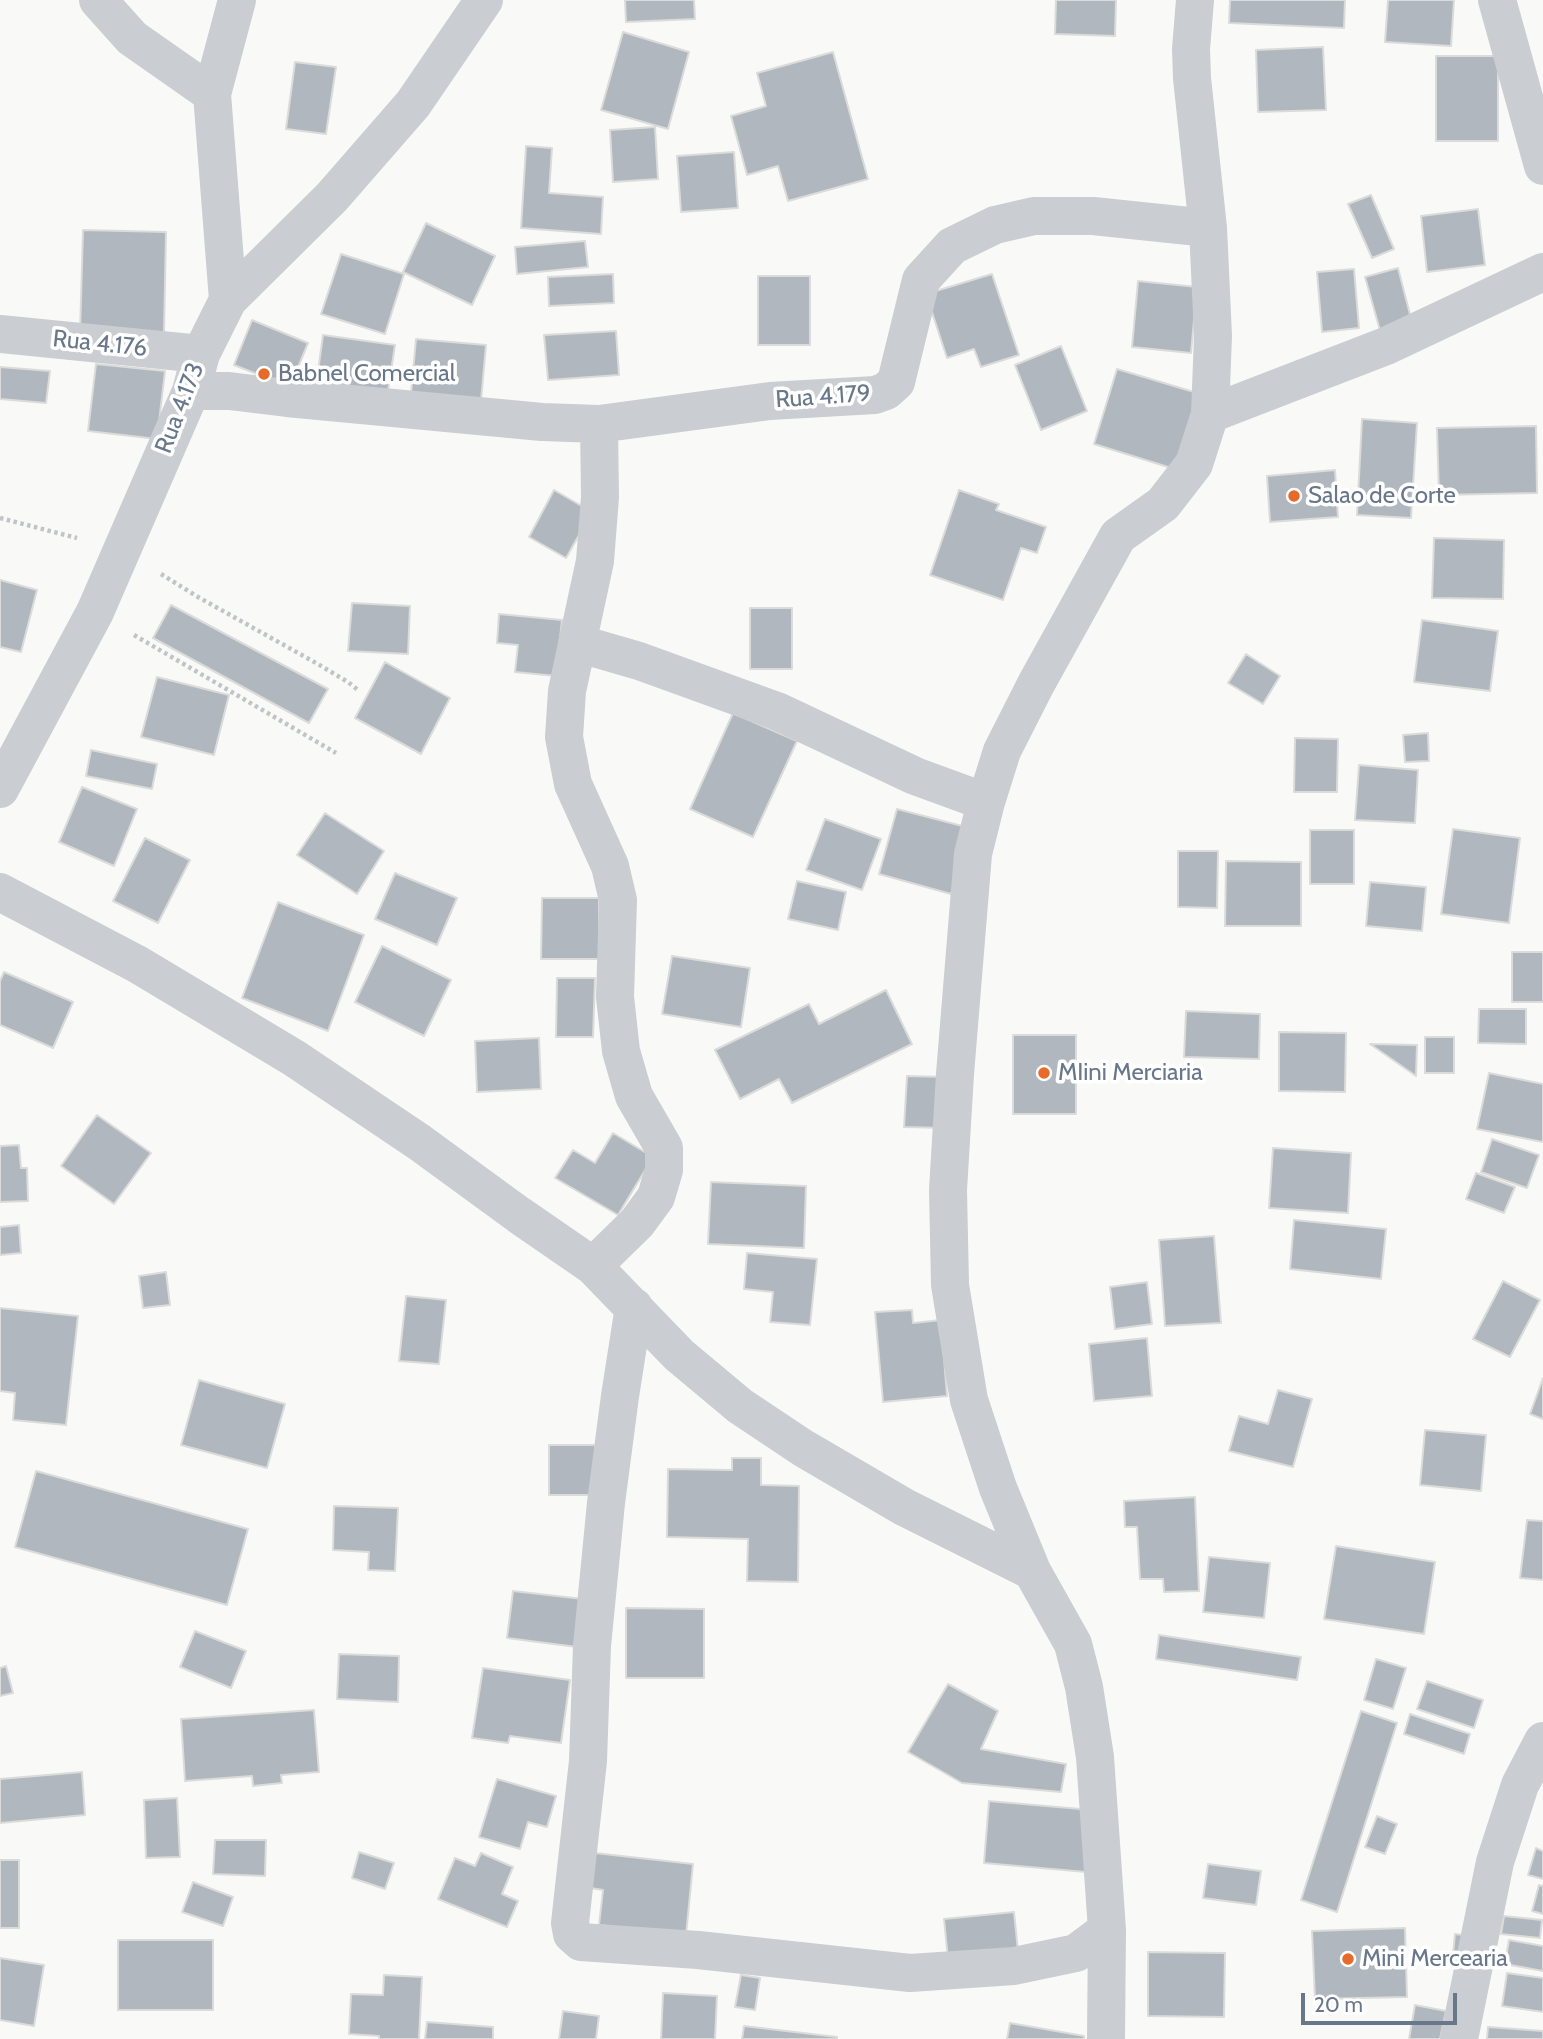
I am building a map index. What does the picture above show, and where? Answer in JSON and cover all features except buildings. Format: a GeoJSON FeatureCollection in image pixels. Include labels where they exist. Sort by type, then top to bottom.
{"type":"FeatureCollection","features":[{"type":"Feature","properties":{"kind":"street"},"geometry":{"type":"LineString","coordinates":[[98,0],[132,38],[212,94]]}},
{"type":"Feature","properties":{"kind":"street"},"geometry":{"type":"LineString","coordinates":[[228,300],[212,94],[237,0]]}},
{"type":"Feature","properties":{"kind":"street"},"geometry":{"type":"LineString","coordinates":[[228,300],[332,197],[414,104],[484,0]]}},
{"type":"Feature","properties":{"kind":"street"},"geometry":{"type":"LineString","coordinates":[[1106,2039],[1107,1930],[1095,1757],[1084,1687],[1073,1644],[1032,1571],[998,1488],[969,1400],[950,1285],[948,1190],[974,854],[1002,751],[1104,558],[1118,536],[1163,504],[1194,464],[1210,414],[1213,336],[1208,228],[1192,78],[1191,49],[1195,0]]}},
{"type":"Feature","properties":{"kind":"street"},"geometry":{"type":"LineString","coordinates":[[1497,0],[1543,166]]}},
{"type":"Feature","properties":{"kind":"street","name":"Rua 4.179"},"geometry":{"type":"LineString","coordinates":[[191,391],[229,391],[542,422],[598,424],[770,401],[875,395],[886,391],[896,382],[921,281],[952,246],[995,225],[1034,216],[1093,216],[1208,228]]}},
{"type":"Feature","properties":{"kind":"street"},"geometry":{"type":"LineString","coordinates":[[1210,414],[1386,346],[1543,272]]}},
{"type":"Feature","properties":{"kind":"street","name":"Rua 4.173"},"geometry":{"type":"LineString","coordinates":[[0,789],[95,612],[191,391],[201,354],[228,300]]}},
{"type":"Feature","properties":{"kind":"street","name":"Rua 4.176"},"geometry":{"type":"LineString","coordinates":[[0,334],[201,354]]}},
{"type":"Feature","properties":{"kind":"street"},"geometry":{"type":"LineString","coordinates":[[593,1266],[637,1223],[656,1197],[664,1170],[664,1149],[634,1096],[621,1051],[615,997],[618,900],[610,866],[573,784],[564,737],[567,691],[596,561],[600,497],[598,424]]}},
{"type":"Feature","properties":{"kind":"street"},"geometry":{"type":"LineString","coordinates":[[577,643],[639,661],[777,710],[915,776],[986,803]]}},
{"type":"Feature","properties":{"kind":"street"},"geometry":{"type":"LineString","coordinates":[[0,892],[137,964],[294,1058],[419,1142],[593,1266],[679,1355],[740,1406],[792,1441],[904,1507],[1032,1571]]}},
{"type":"Feature","properties":{"kind":"street"},"geometry":{"type":"LineString","coordinates":[[634,1307],[616,1423],[592,1646],[588,1761],[570,1923],[572,1934],[581,1942],[698,1950],[910,1973],[1014,1966],[1076,1953],[1107,1930]]}},
{"type":"Feature","properties":{"kind":"street"},"geometry":{"type":"LineString","coordinates":[[1459,2039],[1495,1862],[1520,1785],[1543,1741]]}},
{"type":"Feature","properties":{"kind":"path"},"geometry":{"type":"LineString","coordinates":[[0,518],[121,549],[358,690]]}},
{"type":"Feature","properties":{"kind":"path"},"geometry":{"type":"LineString","coordinates":[[95,612],[336,753]]}},
{"type":"Feature","properties":{"kind":"place","name":"Babnel Comercial"},"geometry":{"type":"Point","coordinates":[264,374]}},
{"type":"Feature","properties":{"kind":"place","name":"Salao de Corte"},"geometry":{"type":"Point","coordinates":[1294,496]}},
{"type":"Feature","properties":{"kind":"place","name":"MIini Merciaria"},"geometry":{"type":"Point","coordinates":[1044,1073]}},
{"type":"Feature","properties":{"kind":"place","name":"Mini Mercearia"},"geometry":{"type":"Point","coordinates":[1348,1959]}}]}
